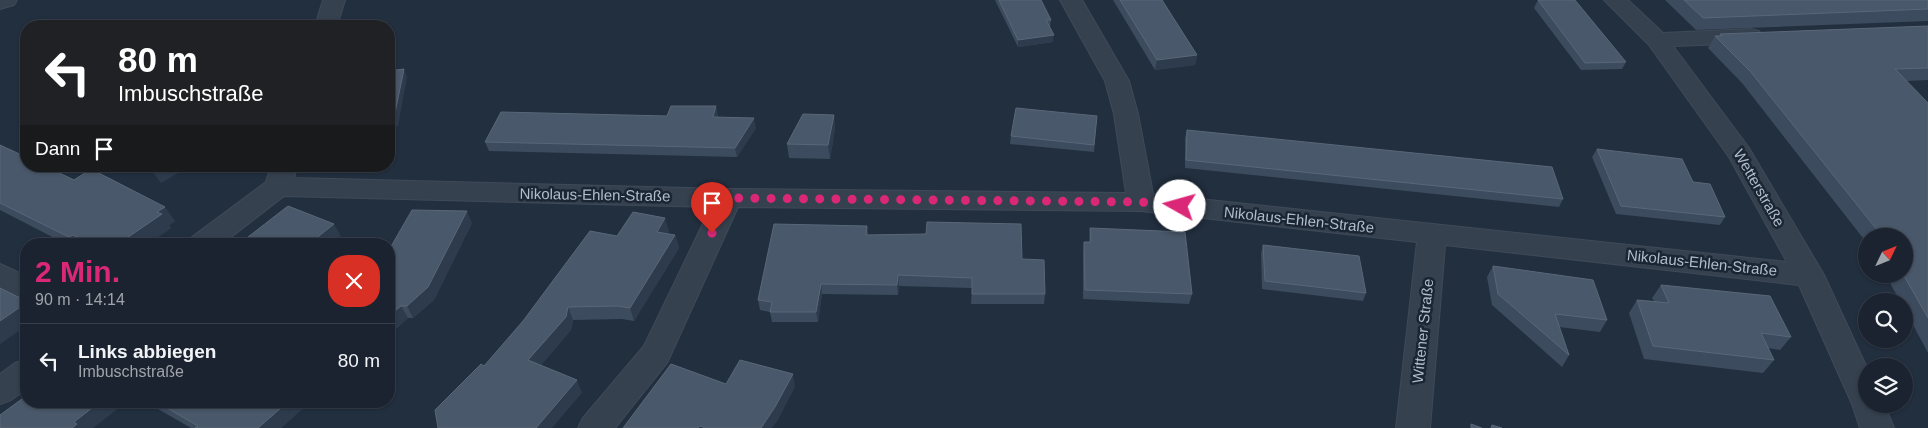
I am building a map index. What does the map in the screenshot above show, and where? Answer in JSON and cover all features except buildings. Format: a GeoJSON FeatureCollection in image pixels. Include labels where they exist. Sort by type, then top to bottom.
{"type":"FeatureCollection","features":[{"type":"Feature","properties":{"kind":"street"},"geometry":{"type":"LineString","coordinates":[[0,2],[6,0]]}},
{"type":"Feature","properties":{"kind":"street"},"geometry":{"type":"LineString","coordinates":[[328,20],[334,0]]}},
{"type":"Feature","properties":{"kind":"street"},"geometry":{"type":"LineString","coordinates":[[1071,0],[1116,81],[1126,114],[1141,202]]}},
{"type":"Feature","properties":{"kind":"street","name":"Wetterstraße"},"geometry":{"type":"LineString","coordinates":[[1615,0],[1657,40],[1740,154],[1809,275],[1858,382]]}},
{"type":"Feature","properties":{"kind":"street"},"geometry":{"type":"LineString","coordinates":[[1657,40],[1773,36]]}},
{"type":"Feature","properties":{"kind":"street"},"geometry":{"type":"LineString","coordinates":[[209,238],[281,177]]}},
{"type":"Feature","properties":{"kind":"street","name":"Nikolaus-Ehlen-Straße"},"geometry":{"type":"LineString","coordinates":[[281,177],[729,198],[1141,202],[1809,275]]}},
{"type":"Feature","properties":{"kind":"street"},"geometry":{"type":"LineString","coordinates":[[595,428],[656,354],[729,198]]}},
{"type":"Feature","properties":{"kind":"street","name":"Wittener Straße"},"geometry":{"type":"LineString","coordinates":[[1413,428],[1432,235]]}},
{"type":"Feature","properties":{"kind":"street"},"geometry":{"type":"LineString","coordinates":[[0,276],[20,286]]}},
{"type":"Feature","properties":{"kind":"street"},"geometry":{"type":"LineString","coordinates":[[0,391],[20,376]]}},
{"type":"Feature","properties":{"kind":"street","name":"Wetterstraße"},"geometry":{"type":"LineString","coordinates":[[1871,413],[1877,428]]}},
{"type":"Feature","properties":{"kind":"route"},"geometry":{"type":"LineString","coordinates":[[712,233],[729,198],[1141,202],[1180,206]]}}]}
